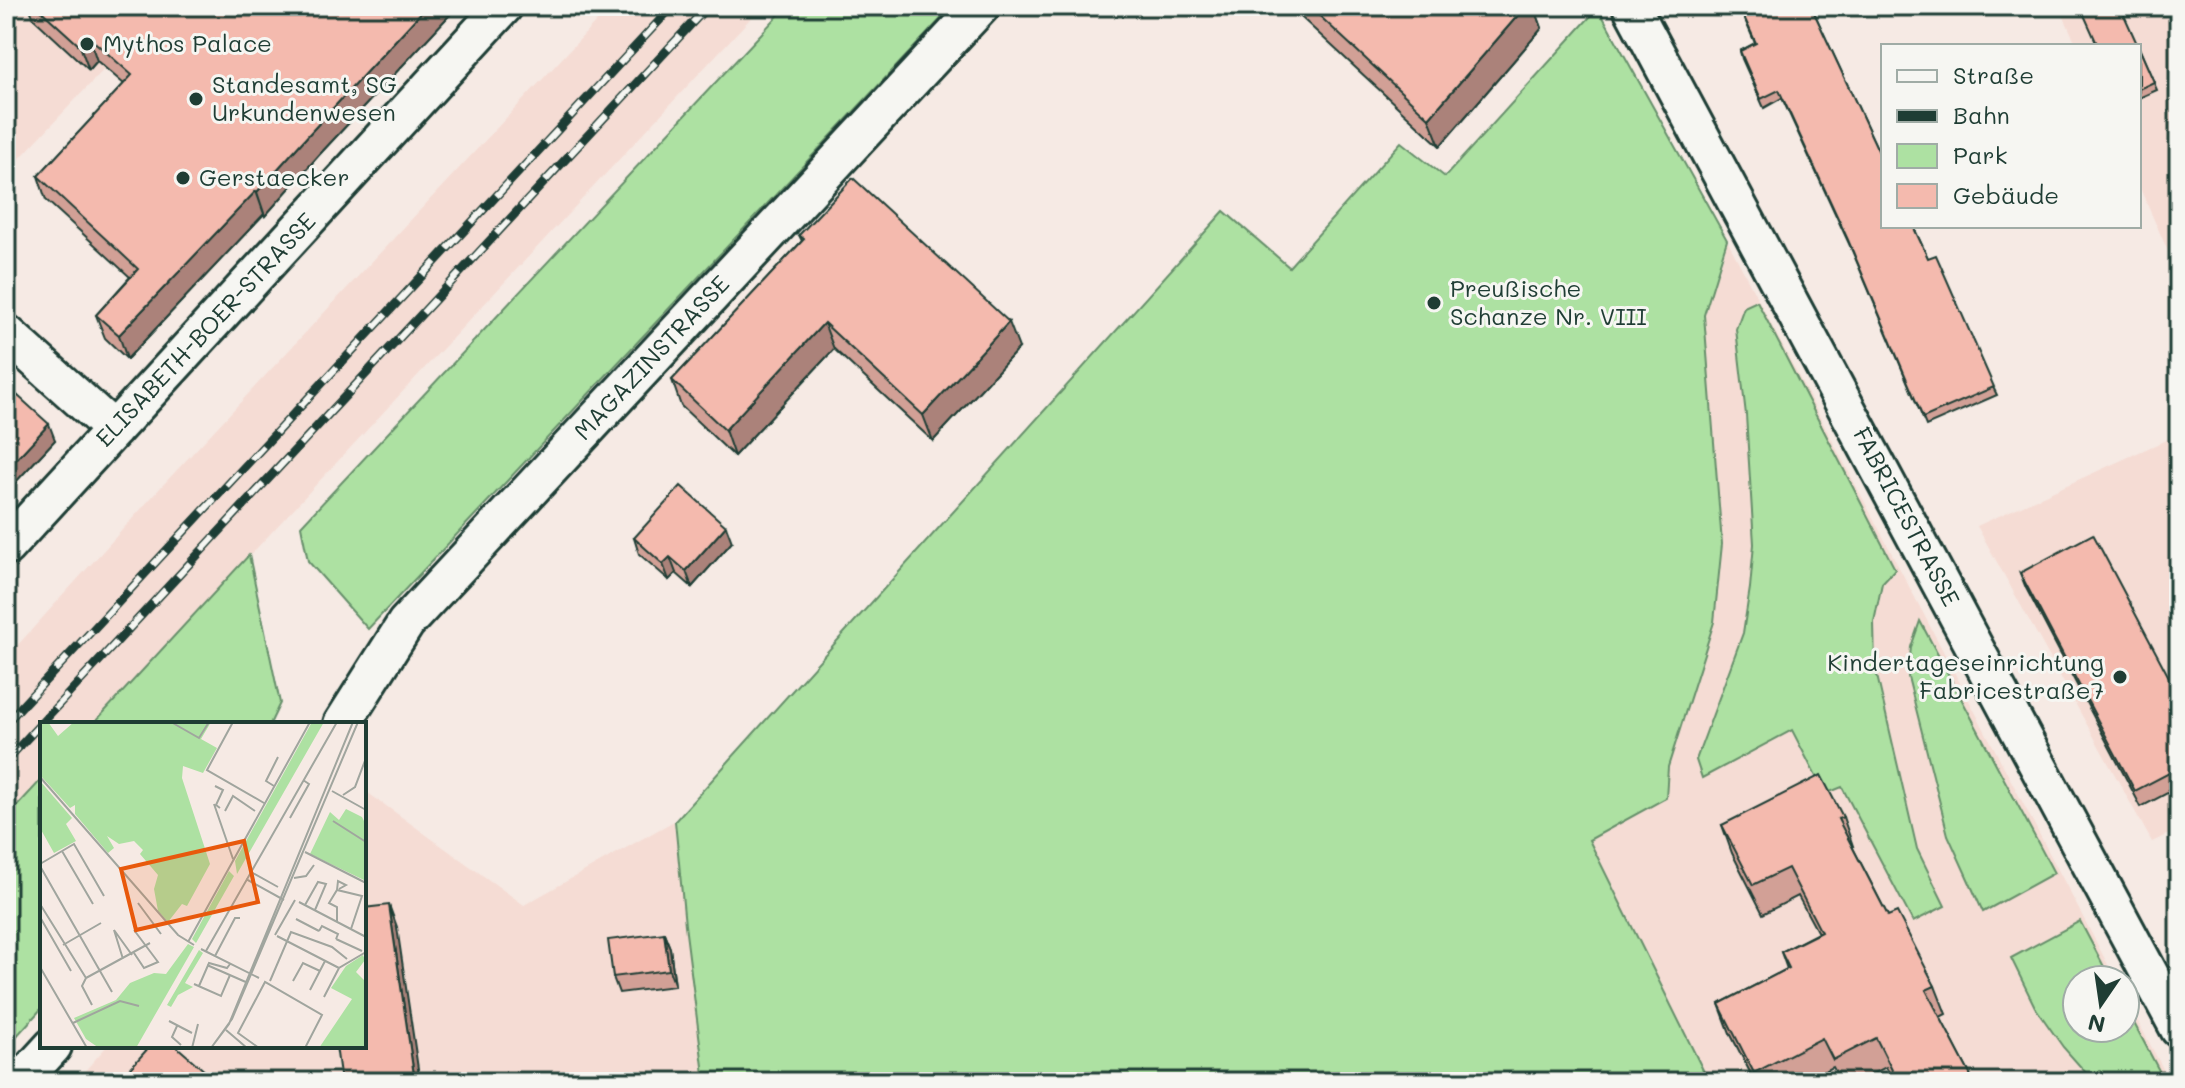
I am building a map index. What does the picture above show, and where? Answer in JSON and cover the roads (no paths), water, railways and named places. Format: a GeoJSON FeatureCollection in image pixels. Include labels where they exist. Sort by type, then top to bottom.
{"type":"FeatureCollection","features":[{"type":"Feature","properties":{"kind":"street","name":"ELISABETH-BOER-STRASSE"},"geometry":{"type":"LineString","coordinates":[[6,547],[504,6]]}},
{"type":"Feature","properties":{"kind":"street","name":"MAGAZINSTRASSE"},"geometry":{"type":"LineString","coordinates":[[343,722],[406,623],[981,6]]}},
{"type":"Feature","properties":{"kind":"street","name":"FABRICESTRASSE"},"geometry":{"type":"LineString","coordinates":[[1631,6],[2179,1029]]}},
{"type":"Feature","properties":{"kind":"street"},"geometry":{"type":"LineString","coordinates":[[6,333],[114,430]]}},
{"type":"Feature","properties":{"kind":"street"},"geometry":{"type":"LineString","coordinates":[[20,1082],[51,1048]]}},
{"type":"Feature","properties":{"kind":"railway"},"geometry":{"type":"LineString","coordinates":[[6,723],[673,6]]}},
{"type":"Feature","properties":{"kind":"railway"},"geometry":{"type":"LineString","coordinates":[[42,722],[708,6]]}},
{"type":"Feature","properties":{"kind":"railway"},"geometry":{"type":"LineString","coordinates":[[6,761],[40,724]]}},
{"type":"Feature","properties":{"kind":"place","name":"Mythos Palace"},"geometry":{"type":"Point","coordinates":[87,44]}},
{"type":"Feature","properties":{"kind":"place","name":"Standesamt, SG Urkundenwesen"},"geometry":{"type":"Point","coordinates":[196,99]}},
{"type":"Feature","properties":{"kind":"place","name":"Gerstaecker"},"geometry":{"type":"Point","coordinates":[183,178]}},
{"type":"Feature","properties":{"kind":"place","name":"Preußische Schanze Nr. VIII"},"geometry":{"type":"Point","coordinates":[1434,303]}},
{"type":"Feature","properties":{"kind":"place","name":"Kindertageseinrichtung Fabricestraße7"},"geometry":{"type":"Point","coordinates":[2120,677]}}]}
